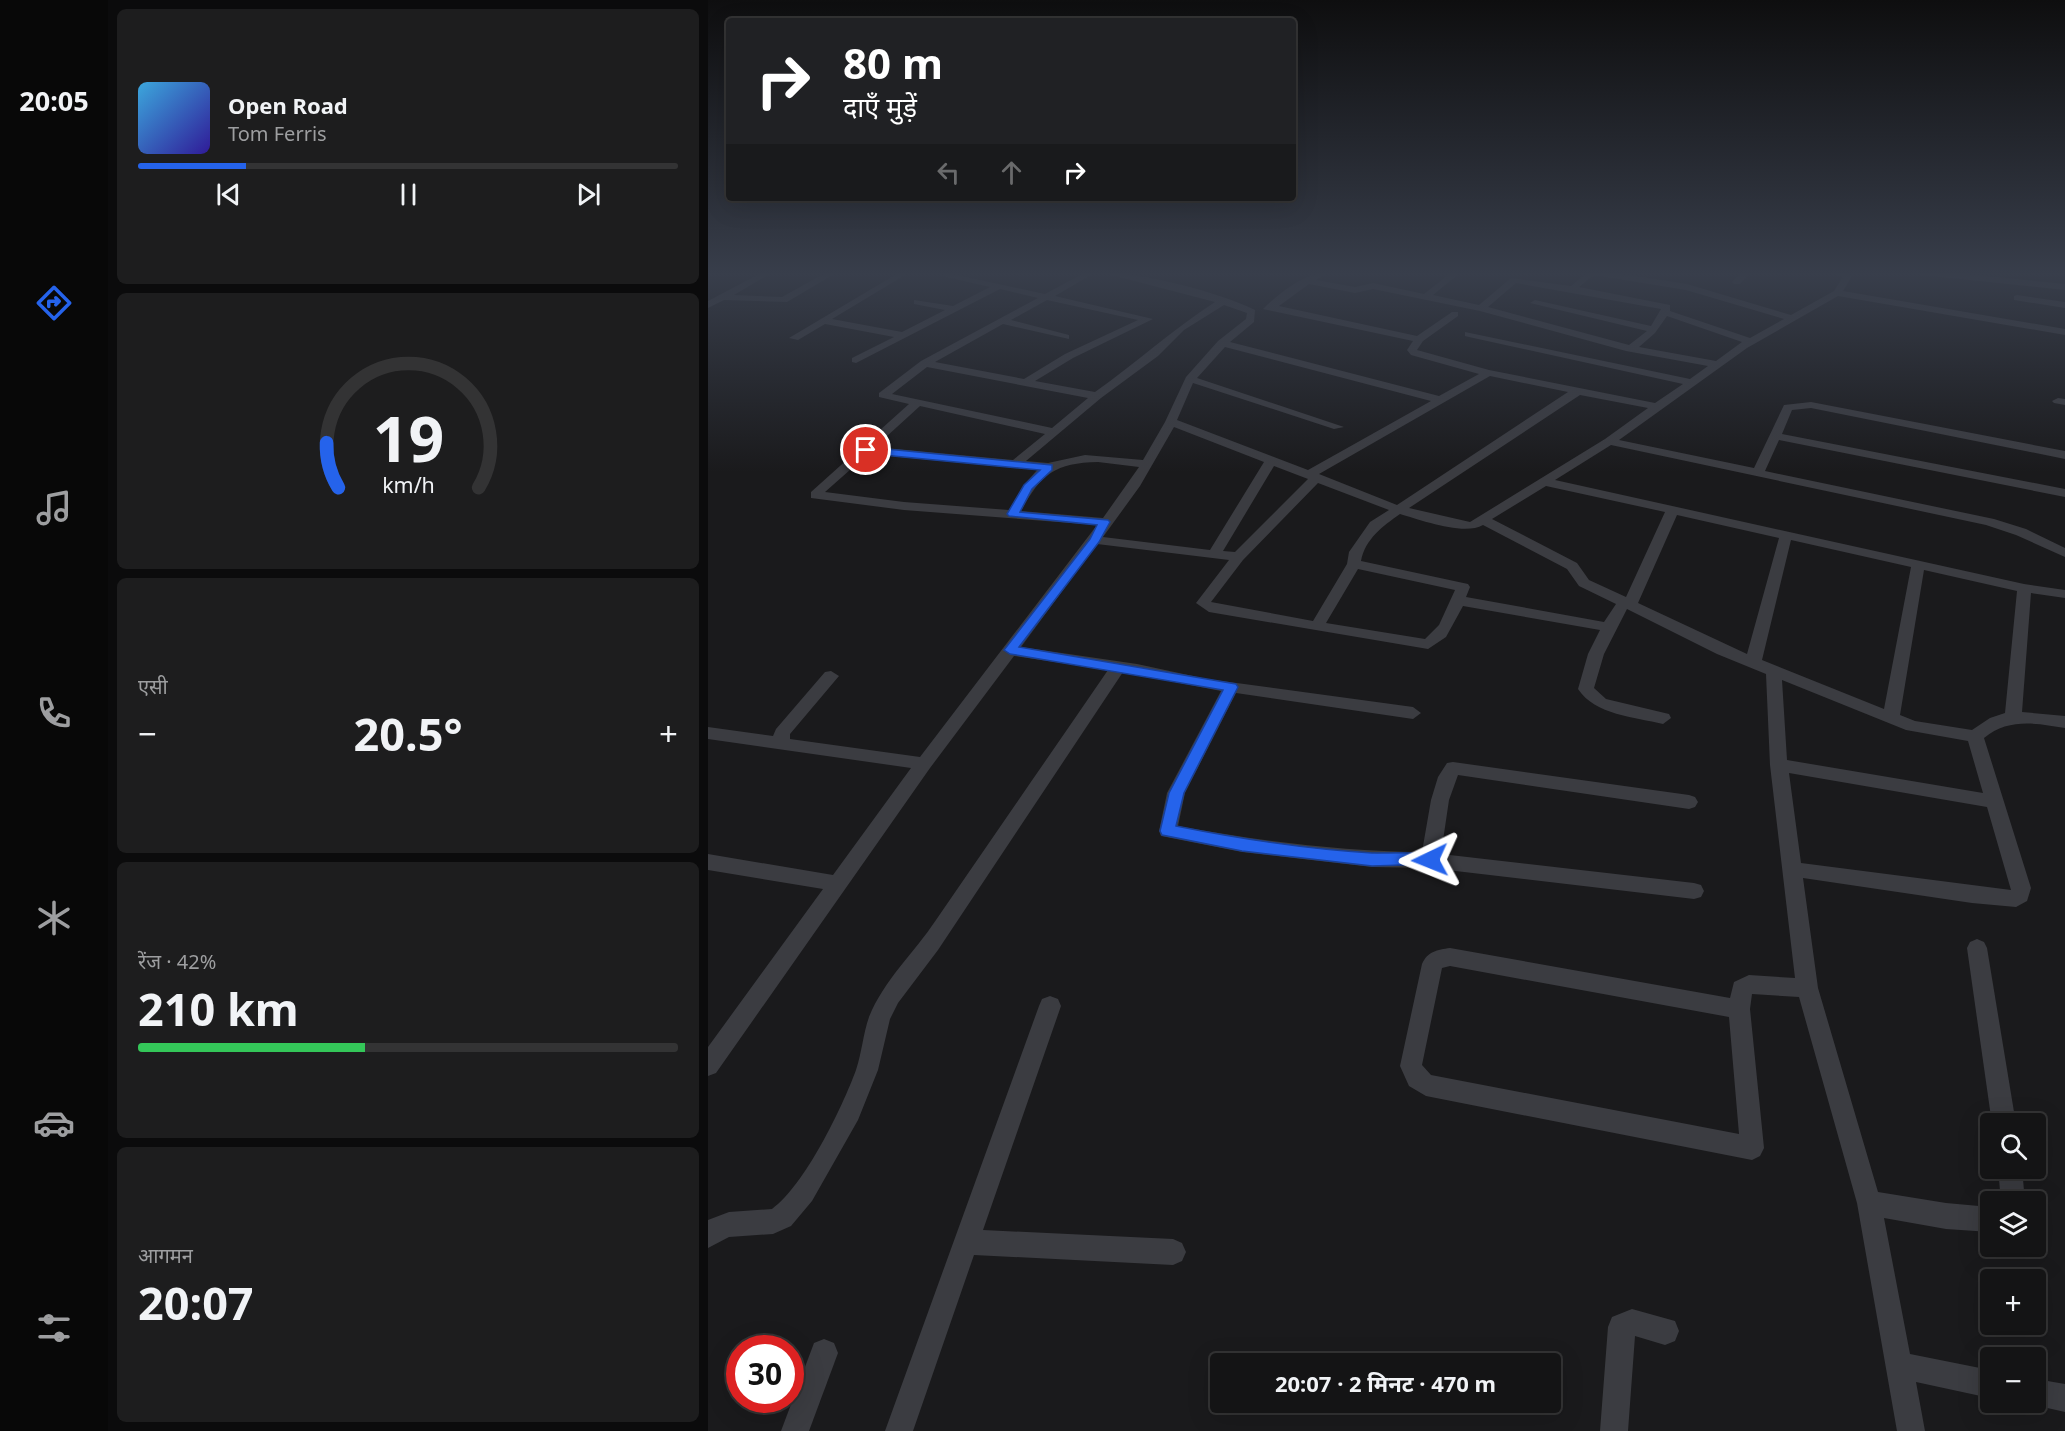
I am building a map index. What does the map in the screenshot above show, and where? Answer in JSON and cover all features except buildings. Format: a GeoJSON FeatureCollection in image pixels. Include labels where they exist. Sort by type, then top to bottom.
{"type":"FeatureCollection","features":[{"type":"Feature","properties":{"kind":"street"},"geometry":{"type":"LineString","coordinates":[[856,360],[894,339]]}},
{"type":"Feature","properties":{"kind":"street"},"geometry":{"type":"LineString","coordinates":[[969,339],[906,375],[883,394],[1054,432]]}},
{"type":"Feature","properties":{"kind":"street"},"geometry":{"type":"LineString","coordinates":[[1024,383],[1069,356],[1106,339]]}},
{"type":"Feature","properties":{"kind":"street"},"geometry":{"type":"LineString","coordinates":[[1016,464],[1097,396],[1154,354],[1170,339]]}},
{"type":"Feature","properties":{"kind":"street"},"geometry":{"type":"LineString","coordinates":[[708,1065],[924,764],[1095,540],[1104,522],[1134,486],[1171,422],[1190,379],[1227,339]]}},
{"type":"Feature","properties":{"kind":"street"},"geometry":{"type":"LineString","coordinates":[[1419,339],[1412,350],[1415,353],[1488,373],[1657,407]]}},
{"type":"Feature","properties":{"kind":"street"},"geometry":{"type":"LineString","coordinates":[[1492,339],[1690,382]]}},
{"type":"Feature","properties":{"kind":"street"},"geometry":{"type":"LineString","coordinates":[[1595,339],[1630,348],[1717,364]]}},
{"type":"Feature","properties":{"kind":"street"},"geometry":{"type":"LineString","coordinates":[[1607,363],[1610,354],[1618,347],[1630,348],[1644,339]]}},
{"type":"Feature","properties":{"kind":"street"},"geometry":{"type":"LineString","coordinates":[[1741,339],[1750,342]]}},
{"type":"Feature","properties":{"kind":"street"},"geometry":{"type":"LineString","coordinates":[[1171,422],[1397,509],[1435,520],[1472,526],[1609,441],[1690,382],[1756,339]]}},
{"type":"Feature","properties":{"kind":"street"},"geometry":{"type":"LineString","coordinates":[[1222,343],[1440,400]]}},
{"type":"Feature","properties":{"kind":"street"},"geometry":{"type":"LineString","coordinates":[[925,363],[1097,396]]}},
{"type":"Feature","properties":{"kind":"street"},"geometry":{"type":"LineString","coordinates":[[1354,564],[1462,587],[1444,629],[1436,640],[1428,644],[1209,607],[1203,603],[1238,556],[1314,476],[1488,373]]}},
{"type":"Feature","properties":{"kind":"street"},"geometry":{"type":"LineString","coordinates":[[1190,379],[1338,427]]}},
{"type":"Feature","properties":{"kind":"street"},"geometry":{"type":"LineString","coordinates":[[1317,626],[1354,564],[1356,552],[1376,525],[1578,391]]}},
{"type":"Feature","properties":{"kind":"street"},"geometry":{"type":"LineString","coordinates":[[917,403],[815,495],[904,506],[1104,522]]}},
{"type":"Feature","properties":{"kind":"street"},"geometry":{"type":"LineString","coordinates":[[1758,473],[1788,407],[1811,405],[2065,456]]}},
{"type":"Feature","properties":{"kind":"street"},"geometry":{"type":"LineString","coordinates":[[1774,436],[2065,493]]}},
{"type":"Feature","properties":{"kind":"street"},"geometry":{"type":"LineString","coordinates":[[1609,441],[1989,522],[2021,532],[2065,553]]}},
{"type":"Feature","properties":{"kind":"street"},"geometry":{"type":"LineString","coordinates":[[866,450],[1048,467],[1082,459],[1147,464]]}},
{"type":"Feature","properties":{"kind":"street"},"geometry":{"type":"LineString","coordinates":[[1214,554],[1272,459]]}},
{"type":"Feature","properties":{"kind":"street"},"geometry":{"type":"LineString","coordinates":[[1013,514],[1028,487],[1048,467]]}},
{"type":"Feature","properties":{"kind":"street"},"geometry":{"type":"LineString","coordinates":[[1546,482],[2024,588],[2065,594]]}},
{"type":"Feature","properties":{"kind":"street"},"geometry":{"type":"LineString","coordinates":[[1663,718],[1601,703],[1586,689],[1589,673],[1607,627],[1628,602],[1673,510]]}},
{"type":"Feature","properties":{"kind":"street"},"geometry":{"type":"LineString","coordinates":[[1484,520],[1572,566],[1584,583],[1753,663],[1912,726],[1975,736]]}},
{"type":"Feature","properties":{"kind":"street"},"geometry":{"type":"LineString","coordinates":[[1753,663],[1786,535]]}},
{"type":"Feature","properties":{"kind":"street"},"geometry":{"type":"LineString","coordinates":[[1095,540],[1238,556]]}},
{"type":"Feature","properties":{"kind":"street"},"geometry":{"type":"LineString","coordinates":[[1891,717],[1918,564]]}},
{"type":"Feature","properties":{"kind":"street"},"geometry":{"type":"LineString","coordinates":[[2013,716],[2024,588]]}},
{"type":"Feature","properties":{"kind":"street"},"geometry":{"type":"LineString","coordinates":[[1457,600],[1607,627]]}},
{"type":"Feature","properties":{"kind":"street"},"geometry":{"type":"LineString","coordinates":[[1010,650],[1119,666],[1231,687],[1413,713]]}},
{"type":"Feature","properties":{"kind":"street"},"geometry":{"type":"LineString","coordinates":[[708,1235],[717,1227],[740,1222],[768,1224],[790,1211],[843,1128],[873,1052],[881,1015],[1119,666]]}},
{"type":"Feature","properties":{"kind":"street"},"geometry":{"type":"LineString","coordinates":[[1774,672],[1779,765],[1806,988],[1869,1203],[1911,1431]]}},
{"type":"Feature","properties":{"kind":"street"},"geometry":{"type":"LineString","coordinates":[[781,743],[782,733],[831,676]]}},
{"type":"Feature","properties":{"kind":"street"},"geometry":{"type":"LineString","coordinates":[[1231,687],[1176,793],[1168,831],[1242,845],[1372,859],[1430,860],[1694,891]]}},
{"type":"Feature","properties":{"kind":"street"},"geometry":{"type":"LineString","coordinates":[[1975,736],[1985,726],[2013,716],[2065,722]]}},
{"type":"Feature","properties":{"kind":"street"},"geometry":{"type":"LineString","coordinates":[[708,733],[924,764]]}},
{"type":"Feature","properties":{"kind":"street"},"geometry":{"type":"LineString","coordinates":[[1792,869],[1972,895],[2016,899],[2020,895],[2020,888],[1975,736]]}},
{"type":"Feature","properties":{"kind":"street"},"geometry":{"type":"LineString","coordinates":[[1779,765],[1993,801]]}},
{"type":"Feature","properties":{"kind":"street"},"geometry":{"type":"LineString","coordinates":[[1430,860],[1441,795],[1446,776],[1453,768],[1689,802]]}},
{"type":"Feature","properties":{"kind":"street"},"geometry":{"type":"LineString","coordinates":[[708,862],[840,884]]}},
{"type":"Feature","properties":{"kind":"street"},"geometry":{"type":"LineString","coordinates":[[1977,948],[2002,1113]]}},
{"type":"Feature","properties":{"kind":"street"},"geometry":{"type":"LineString","coordinates":[[1739,1009],[1450,957],[1437,959],[1432,964],[1412,1065],[1417,1078],[1426,1085],[1752,1148],[1739,1009],[1742,989],[1749,984],[1806,988]]}},
{"type":"Feature","properties":{"kind":"street"},"geometry":{"type":"LineString","coordinates":[[899,1431],[1050,1006]]}},
{"type":"Feature","properties":{"kind":"street"},"geometry":{"type":"LineString","coordinates":[[1869,1203],[1946,1216],[1980,1218]]}},
{"type":"Feature","properties":{"kind":"street"},"geometry":{"type":"LineString","coordinates":[[966,1242],[1173,1252]]}},
{"type":"Feature","properties":{"kind":"street"},"geometry":{"type":"LineString","coordinates":[[1614,1431],[1622,1328],[1632,1322],[1665,1331]]}},
{"type":"Feature","properties":{"kind":"street"},"geometry":{"type":"LineString","coordinates":[[795,1431],[824,1353]]}},
{"type":"Feature","properties":{"kind":"street"},"geometry":{"type":"LineString","coordinates":[[1899,1365],[1980,1382]]}},
{"type":"Feature","properties":{"kind":"street"},"geometry":{"type":"LineString","coordinates":[[2046,1395],[2065,1398]]}},
{"type":"Feature","properties":{"kind":"route"},"geometry":{"type":"LineString","coordinates":[[866,450],[1048,467],[1028,487],[1013,514],[1104,522],[1095,540],[1010,650],[1137,669],[1231,687],[1176,793],[1168,831],[1242,845],[1372,859],[1430,860]]}}]}
